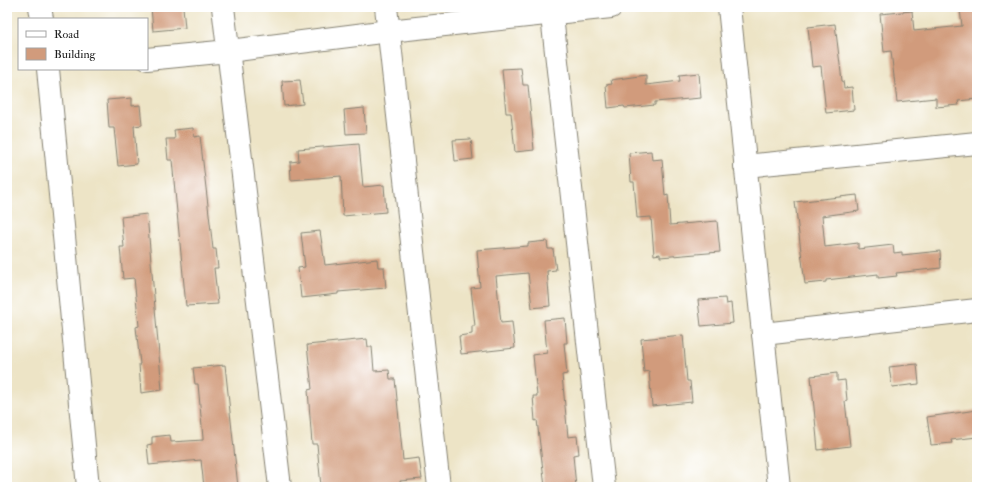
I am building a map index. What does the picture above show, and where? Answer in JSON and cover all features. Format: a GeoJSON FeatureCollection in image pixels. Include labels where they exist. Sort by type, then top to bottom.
{"type":"FeatureCollection","features":[{"type":"Feature","properties":{"kind":"street"},"geometry":{"type":"LineString","coordinates":[[40,7],[42,18]]}},
{"type":"Feature","properties":{"kind":"street"},"geometry":{"type":"LineString","coordinates":[[223,7],[280,487]]}},
{"type":"Feature","properties":{"kind":"street"},"geometry":{"type":"LineString","coordinates":[[386,7],[439,487]]}},
{"type":"Feature","properties":{"kind":"street"},"geometry":{"type":"LineString","coordinates":[[148,59],[229,51],[551,10],[611,7]]}},
{"type":"Feature","properties":{"kind":"street"},"geometry":{"type":"LineString","coordinates":[[729,7],[779,487]]}},
{"type":"Feature","properties":{"kind":"street"},"geometry":{"type":"LineString","coordinates":[[551,10],[604,487]]}},
{"type":"Feature","properties":{"kind":"street"},"geometry":{"type":"LineString","coordinates":[[48,70],[88,487]]}},
{"type":"Feature","properties":{"kind":"street"},"geometry":{"type":"LineString","coordinates":[[745,166],[977,143]]}},
{"type":"Feature","properties":{"kind":"street"},"geometry":{"type":"LineString","coordinates":[[763,334],[977,310]]}},
{"type":"Feature","properties":{"kind":"building"},"geometry":{"type":"Polygon","coordinates":[[[151,7],[183,7],[185,28],[153,31],[151,7]]]}},
{"type":"Feature","properties":{"kind":"building"},"geometry":{"type":"Polygon","coordinates":[[[977,9],[977,99],[958,101],[959,105],[936,107],[936,98],[897,102],[891,51],[884,52],[880,14],[912,11],[914,31],[962,26],[960,10],[977,9]]]}},
{"type":"Feature","properties":{"kind":"building"},"geometry":{"type":"Polygon","coordinates":[[[835,24],[842,81],[844,88],[852,87],[854,110],[826,113],[821,66],[812,67],[808,27],[835,24]]]}},
{"type":"Feature","properties":{"kind":"building"},"geometry":{"type":"Polygon","coordinates":[[[521,68],[523,85],[528,85],[534,150],[515,152],[511,113],[506,113],[502,69],[521,68]]]}},
{"type":"Feature","properties":{"kind":"building"},"geometry":{"type":"Polygon","coordinates":[[[699,73],[701,98],[655,102],[655,105],[608,108],[606,85],[612,84],[611,80],[646,75],[646,85],[680,81],[679,75],[699,73]]]}},
{"type":"Feature","properties":{"kind":"building"},"geometry":{"type":"Polygon","coordinates":[[[300,80],[303,104],[284,106],[282,81],[300,80]]]}},
{"type":"Feature","properties":{"kind":"building"},"geometry":{"type":"Polygon","coordinates":[[[132,98],[132,106],[140,105],[142,125],[134,126],[137,164],[118,166],[114,128],[109,128],[107,100],[132,98]]]}},
{"type":"Feature","properties":{"kind":"building"},"geometry":{"type":"Polygon","coordinates":[[[364,108],[366,133],[346,134],[344,110],[364,108]]]}},
{"type":"Feature","properties":{"kind":"building"},"geometry":{"type":"Polygon","coordinates":[[[193,128],[194,137],[200,136],[213,249],[216,249],[218,268],[214,268],[218,304],[186,306],[172,160],[168,160],[166,139],[175,139],[174,130],[193,128]]]}},
{"type":"Feature","properties":{"kind":"building"},"geometry":{"type":"Polygon","coordinates":[[[471,139],[473,159],[455,161],[453,140],[471,139]]]}},
{"type":"Feature","properties":{"kind":"building"},"geometry":{"type":"Polygon","coordinates":[[[359,144],[363,187],[384,185],[386,212],[343,216],[341,176],[291,180],[290,162],[299,161],[298,149],[359,144]]]}},
{"type":"Feature","properties":{"kind":"building"},"geometry":{"type":"Polygon","coordinates":[[[651,151],[652,160],[662,159],[665,196],[668,195],[670,225],[717,221],[720,252],[660,257],[660,254],[654,255],[651,217],[637,218],[634,182],[631,182],[629,153],[651,151]]]}},
{"type":"Feature","properties":{"kind":"building"},"geometry":{"type":"Polygon","coordinates":[[[857,195],[859,211],[822,216],[825,247],[858,243],[858,249],[893,245],[894,253],[902,252],[902,255],[940,251],[941,268],[896,273],[897,276],[878,278],[878,274],[805,284],[795,202],[857,195]]]}},
{"type":"Feature","properties":{"kind":"building"},"geometry":{"type":"Polygon","coordinates":[[[147,214],[162,390],[141,393],[136,327],[139,326],[134,278],[123,279],[120,247],[124,247],[121,217],[147,214]]]}},
{"type":"Feature","properties":{"kind":"building"},"geometry":{"type":"Polygon","coordinates":[[[320,231],[325,265],[377,259],[378,267],[384,267],[386,288],[338,292],[338,294],[301,298],[298,268],[305,267],[301,233],[320,231]]]}},
{"type":"Feature","properties":{"kind":"building"},"geometry":{"type":"Polygon","coordinates":[[[547,241],[548,249],[553,249],[556,270],[547,271],[550,306],[532,308],[528,273],[496,276],[501,323],[512,322],[515,348],[461,354],[459,336],[472,334],[472,326],[475,326],[471,288],[480,287],[477,250],[528,246],[528,243],[547,241]]]}},
{"type":"Feature","properties":{"kind":"building"},"geometry":{"type":"Polygon","coordinates":[[[725,298],[726,304],[731,303],[733,323],[701,326],[698,300],[725,298]]]}},
{"type":"Feature","properties":{"kind":"building"},"geometry":{"type":"Polygon","coordinates":[[[565,318],[567,343],[564,343],[567,374],[562,375],[568,437],[577,436],[579,454],[573,455],[576,487],[545,487],[537,420],[535,421],[533,396],[537,396],[533,355],[547,353],[544,320],[565,318]]]}},
{"type":"Feature","properties":{"kind":"building"},"geometry":{"type":"Polygon","coordinates":[[[683,335],[687,381],[690,381],[692,402],[652,406],[649,371],[644,372],[641,339],[683,335]]]}},
{"type":"Feature","properties":{"kind":"building"},"geometry":{"type":"Polygon","coordinates":[[[367,339],[368,347],[372,347],[374,371],[389,370],[390,379],[395,379],[403,460],[419,458],[422,479],[400,481],[401,487],[321,487],[317,444],[312,444],[308,390],[312,389],[307,345],[367,339]]]}},
{"type":"Feature","properties":{"kind":"building"},"geometry":{"type":"Polygon","coordinates":[[[917,364],[919,384],[892,387],[889,367],[917,364]]]}},
{"type":"Feature","properties":{"kind":"building"},"geometry":{"type":"Polygon","coordinates":[[[225,365],[238,487],[204,487],[201,460],[149,465],[147,445],[152,444],[152,437],[170,435],[171,442],[203,440],[198,384],[195,384],[193,368],[225,365]]]}},
{"type":"Feature","properties":{"kind":"building"},"geometry":{"type":"Polygon","coordinates":[[[837,373],[837,381],[845,380],[847,400],[845,401],[850,446],[818,450],[811,376],[837,373]]]}},
{"type":"Feature","properties":{"kind":"building"},"geometry":{"type":"Polygon","coordinates":[[[977,410],[977,437],[951,440],[952,443],[931,445],[927,417],[977,410]]]}}]}
